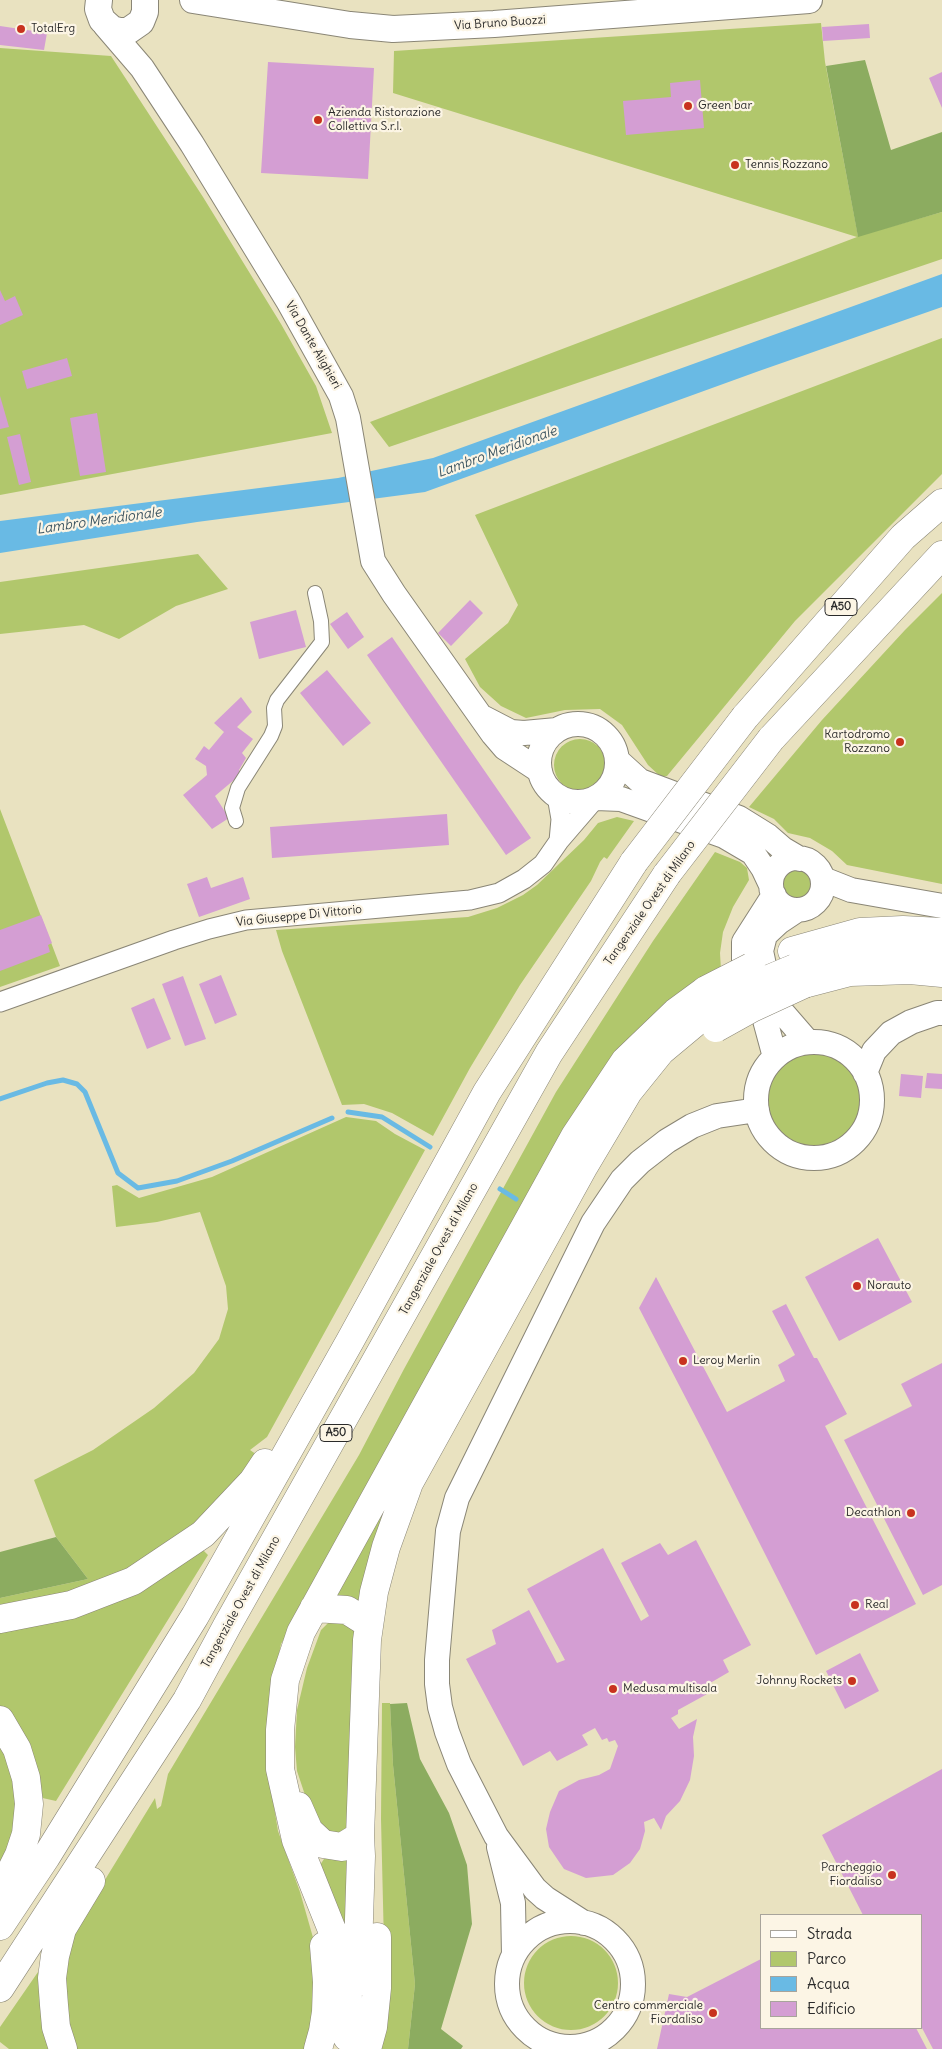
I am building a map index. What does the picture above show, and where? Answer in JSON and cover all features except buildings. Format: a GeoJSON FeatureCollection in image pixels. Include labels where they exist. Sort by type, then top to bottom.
{"type":"FeatureCollection","features":[{"type":"Feature","properties":{"kind":"highway","name":"A50"},"geometry":{"type":"LineString","coordinates":[[0,1926],[46,1857],[195,1616],[350,1341],[487,1092],[634,862],[745,717],[903,537],[942,502]]}},
{"type":"Feature","properties":{"kind":"highway","name":"Tangenziale Ovest di Milano"},"geometry":{"type":"LineString","coordinates":[[0,1988],[188,1700],[228,1624],[549,1053],[667,874],[771,739],[942,555]]}},
{"type":"Feature","properties":{"kind":"highway"},"geometry":{"type":"LineString","coordinates":[[352,2045],[344,1960],[296,1840],[280,1769],[280,1730],[284,1680],[301,1632],[575,1136],[625,1061],[676,1012],[752,1008],[797,968],[860,932],[903,930],[942,932]]}},
{"type":"Feature","properties":{"kind":"highway"},"geometry":{"type":"LineString","coordinates":[[797,968],[829,958],[887,950],[942,950]]}},
{"type":"Feature","properties":{"kind":"highway"},"geometry":{"type":"LineString","coordinates":[[352,2045],[359,1953],[360,1836],[369,1624],[374,1592],[386,1547],[409,1483],[584,1166],[600,1141],[652,1082],[710,1010],[761,962],[797,968],[850,972],[910,970],[942,972]]}},
{"type":"Feature","properties":{"kind":"highway"},"geometry":{"type":"LineString","coordinates":[[0,1618],[71,1605],[133,1581],[203,1534],[253,1481],[304,1403],[350,1341]]}},
{"type":"Feature","properties":{"kind":"highway"},"geometry":{"type":"LineString","coordinates":[[314,1608],[347,1610],[369,1624]]}},
{"type":"Feature","properties":{"kind":"highway"},"geometry":{"type":"LineString","coordinates":[[63,2049],[56,2027],[52,1978],[55,1956],[62,1930],[164,1762],[176,1736],[188,1700]]}},
{"type":"Feature","properties":{"kind":"highway"},"geometry":{"type":"LineString","coordinates":[[352,2045],[373,2026],[377,1988],[377,1935],[366,1703]]}},
{"type":"Feature","properties":{"kind":"highway"},"geometry":{"type":"LineString","coordinates":[[0,1720],[17,1749],[26,1778],[29,1804],[26,1834],[20,1855],[0,1893]]}},
{"type":"Feature","properties":{"kind":"highway"},"geometry":{"type":"LineString","coordinates":[[280,1769],[309,1831],[323,1844],[342,1847],[360,1836]]}},
{"type":"Feature","properties":{"kind":"highway"},"geometry":{"type":"LineString","coordinates":[[308,1872],[322,1931],[327,1972],[326,2012],[318,2049]]}},
{"type":"Feature","properties":{"kind":"main road"},"geometry":{"type":"LineString","coordinates":[[77,0],[101,13],[120,31],[147,10]]}},
{"type":"Feature","properties":{"kind":"main road","name":"Via Bruno Buozzi"},"geometry":{"type":"LineString","coordinates":[[193,0],[350,25],[393,29],[494,24],[809,0]]}},
{"type":"Feature","properties":{"kind":"street","name":"Via Dante Alighieri"},"geometry":{"type":"LineString","coordinates":[[142,68],[147,10]]}},
{"type":"Feature","properties":{"kind":"street","name":"Via Dante Alighieri"},"geometry":{"type":"LineString","coordinates":[[101,13],[142,68],[192,144],[283,293],[342,396],[348,418],[373,561],[480,716],[505,748],[540,771]]}},
{"type":"Feature","properties":{"kind":"street"},"geometry":{"type":"LineString","coordinates":[[236,821],[232,808],[238,788],[271,736],[275,726],[274,708],[277,700],[322,642],[321,621],[315,593]]}},
{"type":"Feature","properties":{"kind":"street","name":"Via Dante Alighieri"},"geometry":{"type":"LineString","coordinates":[[480,716],[510,732],[524,734],[557,730]]}},
{"type":"Feature","properties":{"kind":"street"},"geometry":{"type":"LineString","coordinates":[[596,798],[608,789],[615,776],[618,761],[615,748],[607,736],[596,728],[583,724],[570,724],[557,730],[548,738],[542,748],[539,760],[540,771],[546,785],[557,796],[576,802],[596,798],[622,799],[724,836],[753,852],[783,906],[797,910]]}},
{"type":"Feature","properties":{"kind":"street"},"geometry":{"type":"LineString","coordinates":[[618,761],[640,781],[739,818],[768,836],[783,849],[816,866],[823,879],[823,887],[817,901],[811,906],[797,910],[779,922],[766,935],[761,950],[769,989],[782,1012],[808,1042]]}},
{"type":"Feature","properties":{"kind":"street"},"geometry":{"type":"LineString","coordinates":[[557,796],[561,819],[559,841]]}},
{"type":"Feature","properties":{"kind":"street","name":"Via Giuseppe Di Vittorio"},"geometry":{"type":"LineString","coordinates":[[0,1002],[174,940],[246,920],[470,900],[499,893],[524,880],[543,864],[559,841],[596,798]]}},
{"type":"Feature","properties":{"kind":"street"},"geometry":{"type":"LineString","coordinates":[[775,1057],[765,1020],[752,994],[744,964],[744,942],[773,890],[772,876],[776,869],[783,863],[800,859]]}},
{"type":"Feature","properties":{"kind":"street"},"geometry":{"type":"LineString","coordinates":[[823,879],[851,890],[942,906]]}},
{"type":"Feature","properties":{"kind":"street"},"geometry":{"type":"LineString","coordinates":[[865,1073],[874,1051],[891,1033],[911,1022],[936,1013],[942,1013]]}},
{"type":"Feature","properties":{"kind":"street"},"geometry":{"type":"LineString","coordinates":[[808,1042],[826,1043],[842,1049],[855,1059],[865,1073],[871,1092],[871,1110],[864,1128],[853,1143],[837,1153],[819,1158],[800,1156],[785,1150],[772,1140],[762,1126],[757,1110],[757,1090],[763,1072],[775,1057],[791,1047],[808,1042]]}},
{"type":"Feature","properties":{"kind":"street"},"geometry":{"type":"LineString","coordinates":[[584,1923],[563,1922],[543,1927],[526,1939],[514,1956],[508,1971],[507,1988],[510,2005],[518,2020],[530,2033],[545,2042],[564,2048],[607,2041],[621,2021],[629,2005],[633,1987],[631,1970],[625,1954],[615,1941],[604,1932],[584,1923],[535,1890],[496,1836],[459,1764],[440,1707],[437,1684],[437,1660],[448,1531],[457,1498],[593,1223],[622,1180],[640,1162],[667,1141],[692,1126],[717,1116],[757,1110]]}},
{"type":"Feature","properties":{"kind":"street"},"geometry":{"type":"LineString","coordinates":[[496,1836],[513,1903],[514,1956]]}},
{"type":"Feature","properties":{"kind":"green space","name":"Tennis Rozzano"},"geometry":{"type":"Polygon","coordinates":[[[821,23],[825,62],[858,236],[942,212],[942,259],[389,447],[370,422],[857,237],[393,93],[394,51],[821,23]]]}},
{"type":"Feature","properties":{"kind":"green space"},"geometry":{"type":"Polygon","coordinates":[[[0,48],[111,56],[203,197],[281,324],[316,386],[332,433],[0,495],[0,48]]]}},
{"type":"Feature","properties":{"kind":"green space"},"geometry":{"type":"Polygon","coordinates":[[[865,60],[891,150],[942,132],[942,212],[858,237],[826,66],[865,60]]]}},
{"type":"Feature","properties":{"kind":"green space"},"geometry":{"type":"Polygon","coordinates":[[[942,338],[942,474],[795,621],[667,776],[661,777],[648,765],[622,725],[600,709],[565,710],[526,718],[501,706],[480,687],[465,659],[508,623],[518,605],[475,515],[942,338]]]}},
{"type":"Feature","properties":{"kind":"green space"},"geometry":{"type":"Polygon","coordinates":[[[198,554],[228,589],[176,606],[119,639],[84,625],[0,634],[0,582],[198,554]]]}},
{"type":"Feature","properties":{"kind":"green space","name":"Kartodromo Rozzano"},"geometry":{"type":"Polygon","coordinates":[[[942,593],[942,884],[847,865],[832,851],[810,838],[788,833],[774,819],[749,807],[822,720],[942,593]]]}},
{"type":"Feature","properties":{"kind":"green space"},"geometry":{"type":"Polygon","coordinates":[[[580,739],[590,741],[598,747],[604,755],[606,765],[604,775],[598,783],[590,789],[580,791],[570,789],[562,783],[556,775],[554,765],[556,755],[562,747],[570,741],[580,739]]]}},
{"type":"Feature","properties":{"kind":"green space"},"geometry":{"type":"Polygon","coordinates":[[[0,809],[60,966],[0,987],[0,809]]]}},
{"type":"Feature","properties":{"kind":"green space"},"geometry":{"type":"Polygon","coordinates":[[[617,817],[634,821],[607,859],[604,857],[600,862],[591,881],[520,985],[470,1068],[433,1136],[392,1113],[364,1104],[342,1105],[282,951],[276,930],[468,917],[497,908],[523,895],[537,885],[584,840],[598,823],[617,817]]]}},
{"type":"Feature","properties":{"kind":"green space"},"geometry":{"type":"Polygon","coordinates":[[[715,852],[740,862],[747,868],[749,880],[733,907],[723,932],[720,953],[721,970],[345,1536],[281,1644],[269,1704],[266,1758],[278,1831],[300,1892],[316,1948],[322,2005],[307,2049],[71,2049],[61,2015],[70,1937],[155,1798],[157,1809],[161,1806],[168,1774],[359,1455],[556,1092],[653,941],[715,852]]]}},
{"type":"Feature","properties":{"kind":"green space"},"geometry":{"type":"Polygon","coordinates":[[[797,869],[803,870],[808,874],[812,879],[812,891],[808,896],[803,900],[797,901],[791,900],[786,896],[782,891],[781,885],[782,879],[786,874],[791,870],[797,869]]]}},
{"type":"Feature","properties":{"kind":"green space"},"geometry":{"type":"Polygon","coordinates":[[[814,1052],[832,1056],[848,1066],[858,1082],[862,1100],[858,1118],[848,1134],[832,1144],[814,1148],[796,1144],[780,1134],[770,1118],[766,1100],[770,1082],[780,1066],[796,1056],[814,1052]]]}},
{"type":"Feature","properties":{"kind":"green space"},"geometry":{"type":"Polygon","coordinates":[[[346,1117],[376,1121],[395,1134],[425,1150],[267,1437],[250,1450],[260,1457],[209,1518],[111,1581],[0,1611],[0,1598],[88,1579],[56,1537],[34,1480],[93,1450],[154,1408],[194,1373],[219,1339],[228,1309],[226,1286],[200,1212],[157,1222],[116,1227],[112,1186],[117,1185],[139,1198],[212,1177],[346,1117]]]}},
{"type":"Feature","properties":{"kind":"green space"},"geometry":{"type":"Polygon","coordinates":[[[405,1470],[360,1611],[333,1602],[405,1470]]]}},
{"type":"Feature","properties":{"kind":"green space"},"geometry":{"type":"Polygon","coordinates":[[[56,1537],[88,1579],[0,1598],[0,1552],[56,1537]]]}},
{"type":"Feature","properties":{"kind":"green space"},"geometry":{"type":"Polygon","coordinates":[[[203,1550],[208,1555],[56,1801],[38,1797],[0,1708],[0,1632],[203,1550]]]}},
{"type":"Feature","properties":{"kind":"green space"},"geometry":{"type":"Polygon","coordinates":[[[331,1620],[343,1621],[357,1632],[351,1826],[330,1841],[313,1819],[297,1771],[295,1747],[297,1710],[307,1668],[321,1630],[331,1620]]]}},
{"type":"Feature","properties":{"kind":"green space"},"geometry":{"type":"Polygon","coordinates":[[[382,1703],[390,1703],[393,1765],[415,1984],[408,2049],[377,2049],[384,1945],[381,1819],[382,1703]]]}},
{"type":"Feature","properties":{"kind":"green space"},"geometry":{"type":"Polygon","coordinates":[[[407,1703],[420,1759],[449,1813],[467,1865],[472,1924],[441,2029],[463,2046],[461,2049],[408,2049],[415,1984],[393,1765],[390,1704],[407,1703]]]}},
{"type":"Feature","properties":{"kind":"green space"},"geometry":{"type":"Polygon","coordinates":[[[0,1739],[13,1765],[19,1826],[0,1878],[0,1739]]]}},
{"type":"Feature","properties":{"kind":"green space"},"geometry":{"type":"Polygon","coordinates":[[[351,1857],[348,1922],[342,1923],[320,1865],[324,1859],[351,1857]]]}},
{"type":"Feature","properties":{"kind":"green space"},"geometry":{"type":"Polygon","coordinates":[[[571,1936],[589,1939],[604,1950],[615,1965],[618,1983],[615,2001],[604,2016],[589,2027],[571,2030],[553,2027],[538,2016],[527,2001],[524,1983],[527,1965],[538,1950],[553,1939],[571,1936]]]}},
{"type":"Feature","properties":{"kind":"green space"},"geometry":{"type":"Polygon","coordinates":[[[38,1972],[43,1975],[53,2049],[9,2049],[0,2042],[0,2027],[38,1972]]]}},
{"type":"Feature","properties":{"kind":"water","name":"Lambro Meridionale"},"geometry":{"type":"Polygon","coordinates":[[[942,274],[942,307],[425,492],[197,522],[0,553],[0,521],[338,478],[433,458],[942,274]]]}},
{"type":"Feature","properties":{"kind":"waterway"},"geometry":{"type":"LineString","coordinates":[[0,1099],[47,1083],[63,1080],[77,1084],[85,1092],[118,1173],[138,1188],[177,1181],[232,1161],[332,1118]]}},
{"type":"Feature","properties":{"kind":"waterway"},"geometry":{"type":"LineString","coordinates":[[348,1112],[382,1117],[430,1147]]}},
{"type":"Feature","properties":{"kind":"waterway"},"geometry":{"type":"LineString","coordinates":[[500,1189],[516,1199]]}},
{"type":"Feature","properties":{"kind":"place","name":"TotalErg"},"geometry":{"type":"Point","coordinates":[21,29]}},
{"type":"Feature","properties":{"kind":"place","name":"Green bar"},"geometry":{"type":"Point","coordinates":[688,106]}},
{"type":"Feature","properties":{"kind":"place","name":"Azienda Ristorazione Collettiva S.r.l."},"geometry":{"type":"Point","coordinates":[318,120]}},
{"type":"Feature","properties":{"kind":"place","name":"Tennis Rozzano"},"geometry":{"type":"Point","coordinates":[735,165]}},
{"type":"Feature","properties":{"kind":"place","name":"Kartodromo Rozzano"},"geometry":{"type":"Point","coordinates":[900,742]}},
{"type":"Feature","properties":{"kind":"place","name":"Norauto"},"geometry":{"type":"Point","coordinates":[857,1286]}},
{"type":"Feature","properties":{"kind":"place","name":"Leroy Merlin"},"geometry":{"type":"Point","coordinates":[683,1361]}},
{"type":"Feature","properties":{"kind":"place","name":"Decathlon"},"geometry":{"type":"Point","coordinates":[911,1513]}},
{"type":"Feature","properties":{"kind":"place","name":"Real"},"geometry":{"type":"Point","coordinates":[855,1605]}},
{"type":"Feature","properties":{"kind":"place","name":"Johnny Rockets"},"geometry":{"type":"Point","coordinates":[852,1681]}},
{"type":"Feature","properties":{"kind":"place","name":"Medusa multisala"},"geometry":{"type":"Point","coordinates":[613,1689]}},
{"type":"Feature","properties":{"kind":"place","name":"Parcheggio Fiordaliso"},"geometry":{"type":"Point","coordinates":[892,1875]}},
{"type":"Feature","properties":{"kind":"place","name":"Centro commerciale Fiordaliso"},"geometry":{"type":"Point","coordinates":[713,2013]}}]}
